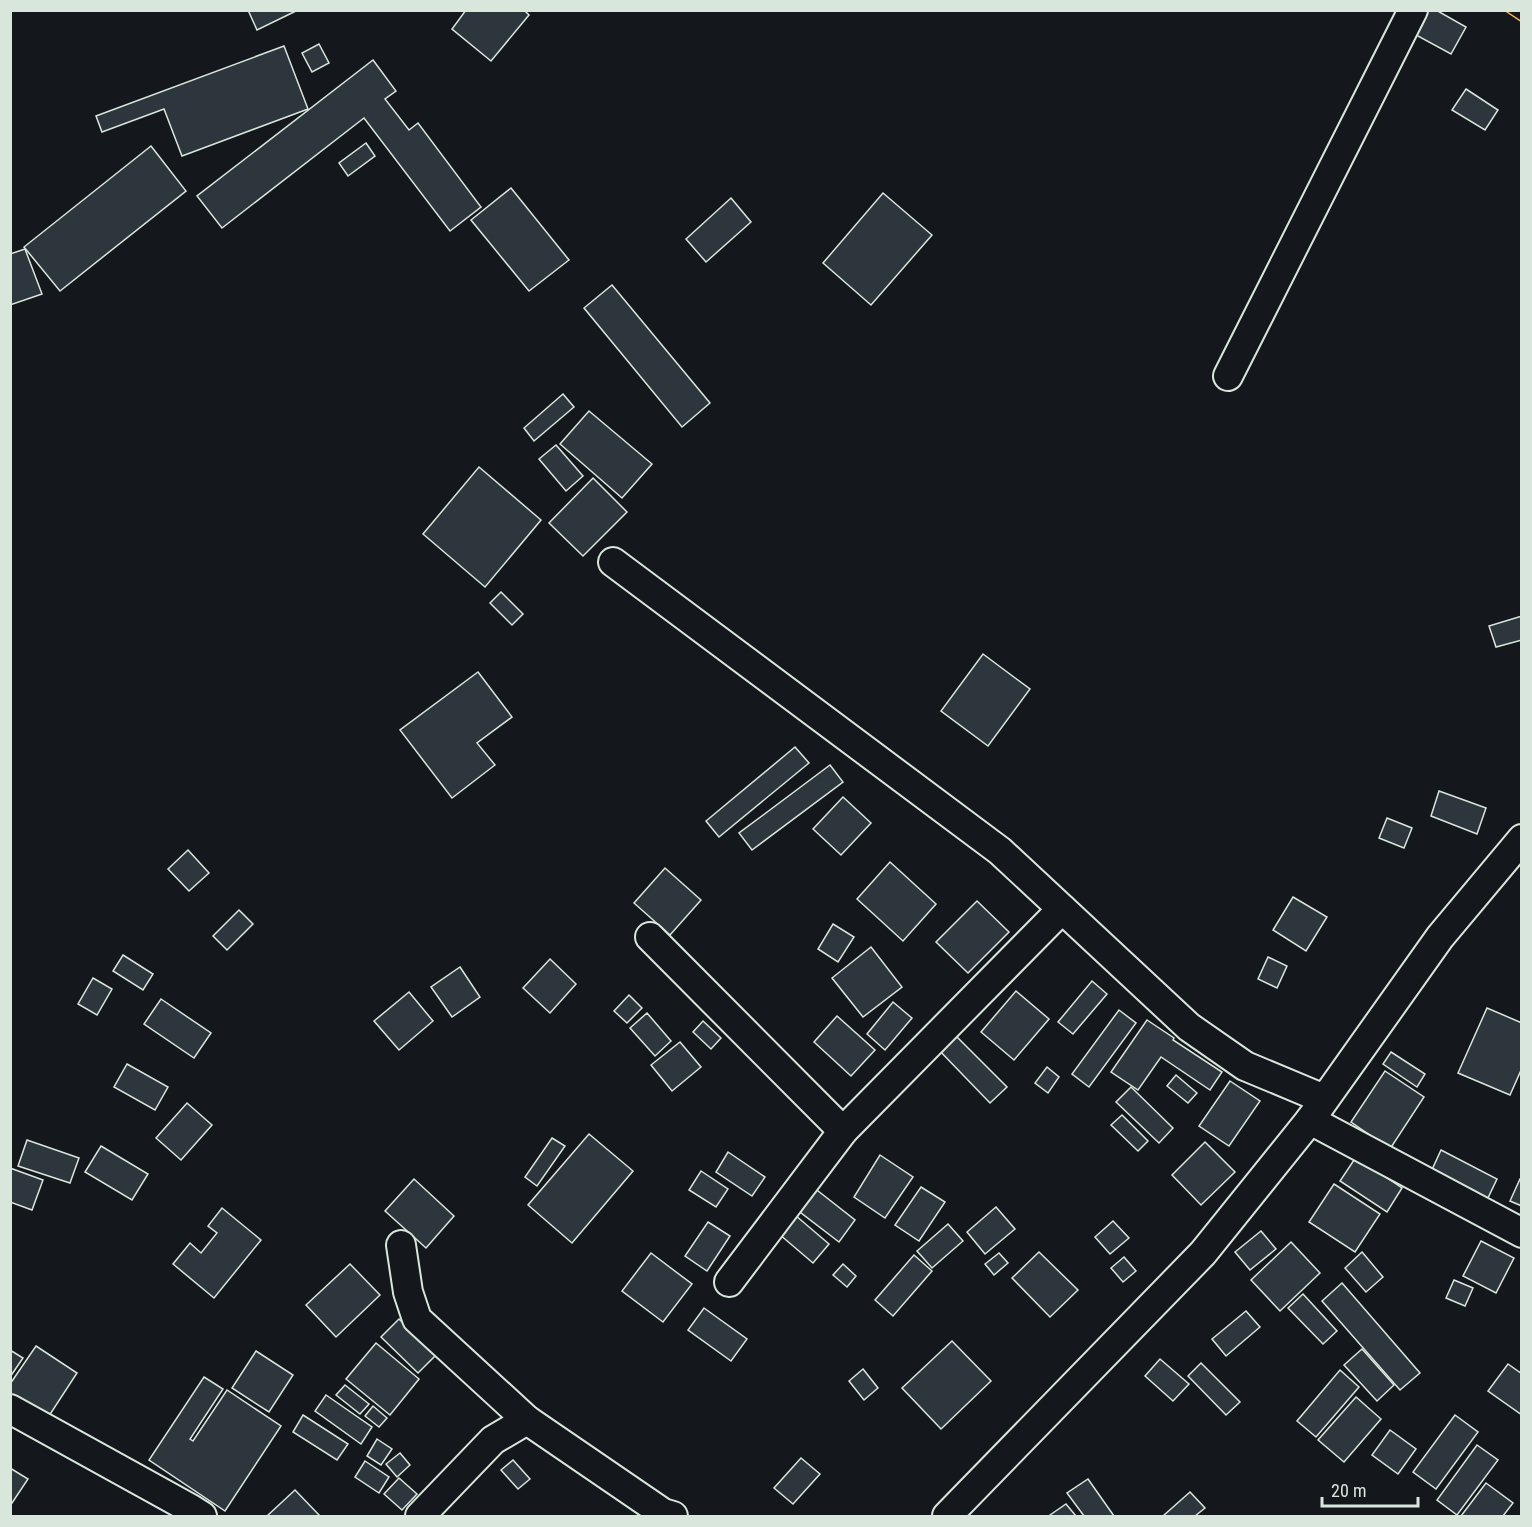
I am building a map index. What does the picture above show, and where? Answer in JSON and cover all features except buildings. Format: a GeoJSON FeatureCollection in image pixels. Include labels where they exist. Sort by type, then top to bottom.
{"type":"FeatureCollection","features":[{"type":"Feature","properties":{"kind":"street"},"geometry":{"type":"LineString","coordinates":[[1228,376],[1413,10]]}},
{"type":"Feature","properties":{"kind":"street"},"geometry":{"type":"LineString","coordinates":[[613,562],[1000,851],[1189,1027],[1245,1066],[1521,1233]]}},
{"type":"Feature","properties":{"kind":"street"},"geometry":{"type":"LineString","coordinates":[[947,1516],[1203,1253],[1317,1110],[1440,937],[1521,839]]}},
{"type":"Feature","properties":{"kind":"street"},"geometry":{"type":"LineString","coordinates":[[729,1282],[843,1131],[1062,909]]}},
{"type":"Feature","properties":{"kind":"street"},"geometry":{"type":"LineString","coordinates":[[650,937],[843,1131]]}},
{"type":"Feature","properties":{"kind":"street"},"geometry":{"type":"LineString","coordinates":[[401,1245],[408,1292],[417,1319],[526,1420],[663,1513],[673,1516]]}},
{"type":"Feature","properties":{"kind":"street"},"geometry":{"type":"LineString","coordinates":[[10,1409],[202,1516]]}},
{"type":"Feature","properties":{"kind":"street"},"geometry":{"type":"LineString","coordinates":[[420,1516],[493,1440],[526,1420]]}},
{"type":"Feature","properties":{"kind":"power"},"geometry":{"type":"LineString","coordinates":[[1504,10],[1522,22]]}}]}
